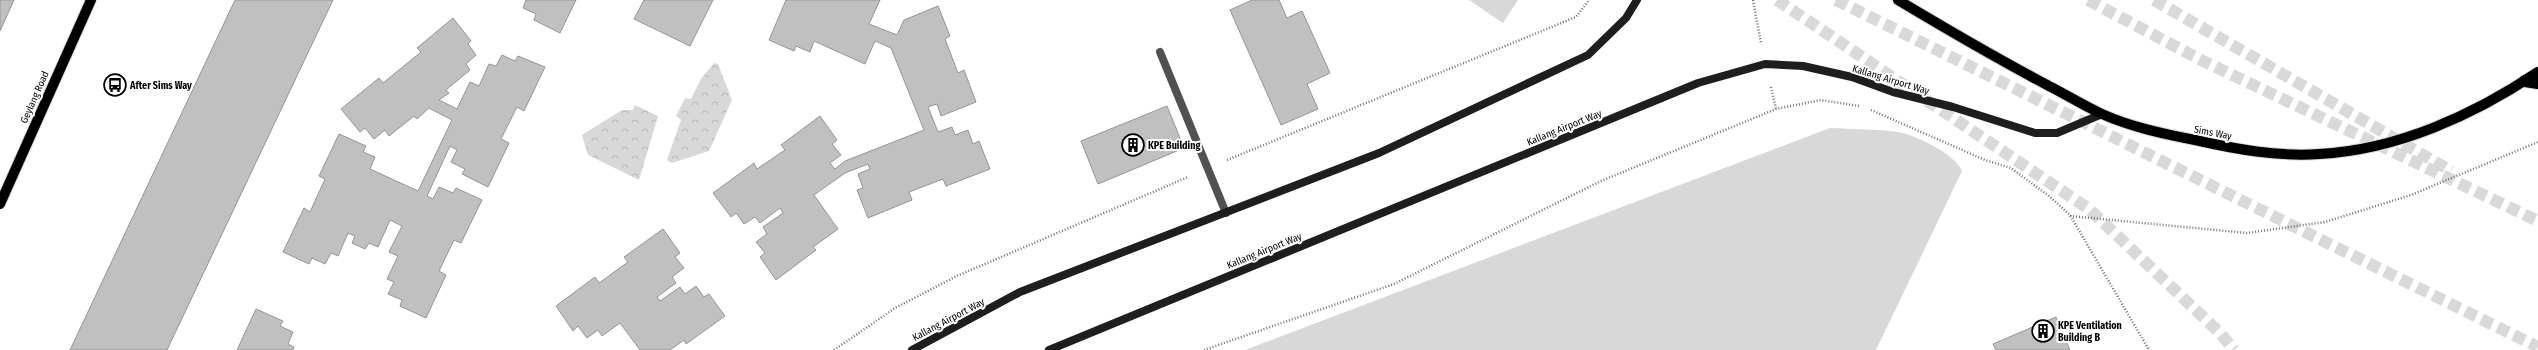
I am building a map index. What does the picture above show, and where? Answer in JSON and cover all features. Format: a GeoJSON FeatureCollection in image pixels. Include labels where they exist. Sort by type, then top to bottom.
{"type":"FeatureCollection","features":[{"type":"Feature","properties":{"kind":"highway"},"geometry":{"type":"LineString","coordinates":[[2525,81],[2538,83]]}},
{"type":"Feature","properties":{"kind":"main road","name":"Geylang Road"},"geometry":{"type":"LineString","coordinates":[[0,204],[90,0]]}},
{"type":"Feature","properties":{"kind":"main road","name":"Sims Way"},"geometry":{"type":"LineString","coordinates":[[1898,0],[1992,55],[2102,114],[2156,132],[2226,147],[2287,155],[2320,154],[2356,149],[2412,136],[2470,112],[2538,72]]}},
{"type":"Feature","properties":{"kind":"street","name":"Kallang Airport Way"},"geometry":{"type":"LineString","coordinates":[[912,350],[1020,292],[1379,153],[1588,55],[1626,18],[1637,0]]}},
{"type":"Feature","properties":{"kind":"street","name":"Kallang Airport Way"},"geometry":{"type":"LineString","coordinates":[[1049,350],[1698,83],[1765,64],[1803,66],[1852,77],[1893,92],[1953,107],[2035,133],[2057,133],[2102,114]]}},
{"type":"Feature","properties":{"kind":"lane"},"geometry":{"type":"LineString","coordinates":[[1160,52],[1226,212]]}},
{"type":"Feature","properties":{"kind":"path"},"geometry":{"type":"LineString","coordinates":[[1204,350],[1394,284],[1600,181],[1776,109],[1821,100],[1862,106]]}},
{"type":"Feature","properties":{"kind":"path"},"geometry":{"type":"LineString","coordinates":[[1869,109],[1986,160],[2012,168],[2049,196],[2070,216],[2150,350]]}},
{"type":"Feature","properties":{"kind":"path"},"geometry":{"type":"LineString","coordinates":[[2070,216],[2247,233],[2325,222],[2411,195],[2538,142]]}},
{"type":"Feature","properties":{"kind":"green space"},"geometry":{"type":"Polygon","coordinates":[[[1469,0],[1518,0],[1503,23],[1469,0]]]}},
{"type":"Feature","properties":{"kind":"green space"},"geometry":{"type":"Polygon","coordinates":[[[714,63],[718,64],[732,100],[709,151],[672,163],[667,160],[681,120],[676,116],[685,98],[691,99],[701,79],[714,63]]]}},
{"type":"Feature","properties":{"kind":"green space"},"geometry":{"type":"Polygon","coordinates":[[[635,105],[658,116],[639,180],[588,155],[582,135],[622,110],[633,110],[635,105]]]}},
{"type":"Feature","properties":{"kind":"green space"},"geometry":{"type":"Polygon","coordinates":[[[1830,128],[1881,130],[1906,134],[1934,146],[1952,158],[1962,171],[1876,350],[1245,350],[1830,128]]]}},
{"type":"Feature","properties":{"kind":"building"},"geometry":{"type":"Polygon","coordinates":[[[0,0],[14,0],[0,31],[0,0]]]}},
{"type":"Feature","properties":{"kind":"building"},"geometry":{"type":"Polygon","coordinates":[[[235,0],[333,0],[167,350],[70,350],[235,0]]]}},
{"type":"Feature","properties":{"kind":"building"},"geometry":{"type":"Polygon","coordinates":[[[526,0],[576,0],[560,33],[534,20],[536,14],[523,8],[526,0]]]}},
{"type":"Feature","properties":{"kind":"building"},"geometry":{"type":"Polygon","coordinates":[[[644,0],[713,0],[690,46],[634,19],[644,0]]]}},
{"type":"Feature","properties":{"kind":"building"},"geometry":{"type":"Polygon","coordinates":[[[786,0],[880,0],[869,24],[897,35],[904,20],[938,6],[950,36],[945,39],[958,73],[964,70],[976,102],[941,116],[937,104],[928,107],[938,132],[952,127],[955,135],[968,130],[973,144],[979,141],[990,169],[946,186],[943,179],[909,192],[912,200],[868,218],[857,190],[863,188],[858,174],[870,169],[868,164],[845,173],[814,195],[838,229],[813,247],[816,250],[776,280],[760,257],[765,253],[756,242],[767,234],[763,227],[783,213],[780,208],[760,223],[755,217],[744,224],[736,213],[731,217],[713,193],[754,163],[757,169],[785,150],[781,145],[820,116],[837,140],[832,144],[841,155],[830,163],[835,169],[845,161],[924,130],[891,48],[875,41],[865,64],[814,41],[810,52],[796,46],[794,51],[769,40],[786,0]]]}},
{"type":"Feature","properties":{"kind":"building"},"geometry":{"type":"Polygon","coordinates":[[[1252,0],[1279,0],[1287,18],[1302,11],[1330,73],[1307,84],[1318,109],[1281,125],[1230,10],[1252,0]]]}},
{"type":"Feature","properties":{"kind":"building"},"geometry":{"type":"Polygon","coordinates":[[[453,18],[471,41],[468,44],[476,55],[466,64],[470,70],[446,90],[449,93],[439,100],[457,109],[470,82],[479,86],[489,64],[496,66],[502,55],[515,61],[518,56],[545,67],[524,111],[517,107],[501,139],[509,143],[488,187],[462,174],[465,169],[451,162],[457,150],[450,146],[427,196],[433,199],[439,187],[453,193],[456,188],[482,200],[461,243],[454,240],[439,271],[446,275],[426,318],[400,306],[402,300],[388,294],[394,282],[387,279],[398,256],[389,252],[402,226],[390,220],[378,247],[369,243],[365,249],[352,243],[355,236],[348,233],[338,256],[331,253],[325,264],[312,258],[309,264],[283,252],[304,208],[310,212],[325,179],[319,176],[339,134],[366,146],[363,152],[375,157],[370,169],[418,191],[452,120],[429,108],[417,119],[414,116],[389,136],[385,130],[374,139],[365,128],[360,132],[341,109],[379,78],[383,83],[421,52],[417,48],[453,18]]]}},
{"type":"Feature","properties":{"kind":"building","name":"KPE Building"},"geometry":{"type":"Polygon","coordinates":[[[1167,106],[1184,148],[1098,184],[1081,141],[1167,106]]]}},
{"type":"Feature","properties":{"kind":"building"},"geometry":{"type":"Polygon","coordinates":[[[663,229],[680,253],[675,257],[684,268],[672,277],[676,283],[657,297],[660,301],[680,287],[685,294],[696,286],[704,297],[709,294],[725,316],[686,344],[684,340],[670,350],[640,350],[620,323],[602,336],[598,330],[587,338],[578,326],[573,331],[556,306],[595,277],[599,283],[628,262],[624,257],[663,229]]]}},
{"type":"Feature","properties":{"kind":"building"},"geometry":{"type":"Polygon","coordinates":[[[256,309],[283,321],[280,326],[293,332],[288,344],[294,347],[293,350],[237,350],[256,309]]]}},
{"type":"Feature","properties":{"kind":"building","name":"KPE Ventilation Building B"},"geometry":{"type":"Polygon","coordinates":[[[2056,317],[2070,350],[1996,350],[1993,344],[2056,317]]]}},
{"type":"Feature","properties":{"kind":"tunnel"},"geometry":{"type":"LineString","coordinates":[[1777,0],[2089,209],[2220,333],[2234,350]]}},
{"type":"Feature","properties":{"kind":"tunnel"},"geometry":{"type":"LineString","coordinates":[[1836,0],[2538,347]]}},
{"type":"Feature","properties":{"kind":"tunnel"},"geometry":{"type":"LineString","coordinates":[[2088,0],[2199,59],[2538,221]]}},
{"type":"Feature","properties":{"kind":"tunnel"},"geometry":{"type":"LineString","coordinates":[[2154,0],[2451,171]]}},
{"type":"Feature","properties":{"kind":"place","name":"After Sims Way"},"geometry":{"type":"Point","coordinates":[115,85]}},
{"type":"Feature","properties":{"kind":"place","name":"KPE Building"},"geometry":{"type":"Point","coordinates":[1133,145]}},
{"type":"Feature","properties":{"kind":"place","name":"KPE Ventilation Building B"},"geometry":{"type":"Point","coordinates":[2043,331]}}]}
